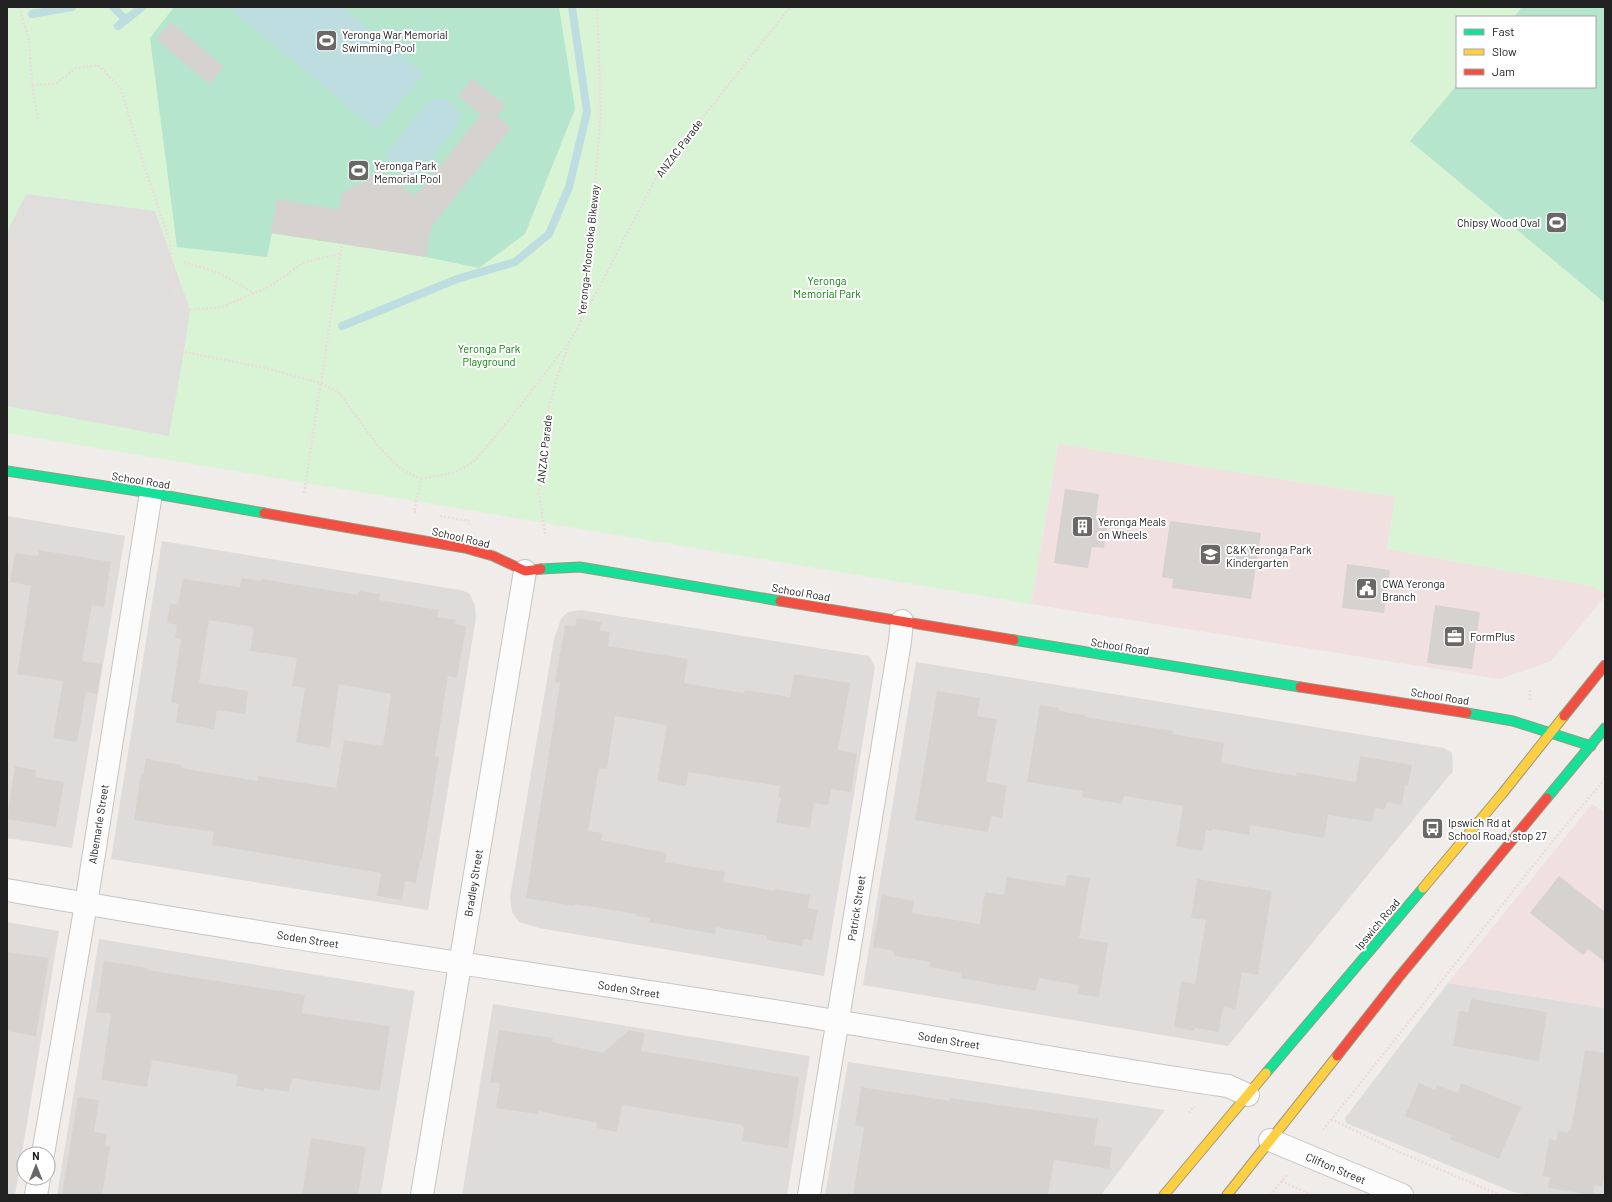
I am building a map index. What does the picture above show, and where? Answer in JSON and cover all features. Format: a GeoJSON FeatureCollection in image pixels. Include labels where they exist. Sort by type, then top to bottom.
{"type":"FeatureCollection","features":[{"type":"Feature","properties":{"kind":"main road","name":"School Road"},"geometry":{"type":"LineString","coordinates":[[7,471],[151,493],[465,548],[493,556],[524,571],[580,567],[1106,656],[1507,720],[1591,746]]}},
{"type":"Feature","properties":{"kind":"main road","name":"Ipswich Road"},"geometry":{"type":"LineString","coordinates":[[1164,1195],[1502,794],[1605,665]]}},
{"type":"Feature","properties":{"kind":"main road"},"geometry":{"type":"LineString","coordinates":[[1227,1195],[1399,977],[1605,728]]}},
{"type":"Feature","properties":{"kind":"street","name":"Albemarle Street"},"geometry":{"type":"LineString","coordinates":[[44,1146],[86,904],[151,493]]}},
{"type":"Feature","properties":{"kind":"street","name":"Bradley Street"},"geometry":{"type":"LineString","coordinates":[[422,1195],[524,571]]}},
{"type":"Feature","properties":{"kind":"street","name":"Patrick Street"},"geometry":{"type":"LineString","coordinates":[[809,1195],[900,641],[902,621]]}},
{"type":"Feature","properties":{"kind":"street","name":"Soden Street"},"geometry":{"type":"LineString","coordinates":[[7,890],[86,904],[459,963],[838,1021],[1228,1086],[1248,1095]]}},
{"type":"Feature","properties":{"kind":"street","name":"Clifton Street"},"geometry":{"type":"LineString","coordinates":[[1270,1140],[1402,1195]]}},
{"type":"Feature","properties":{"kind":"path"},"geometry":{"type":"LineString","coordinates":[[19,7],[29,40],[32,85],[38,119]]}},
{"type":"Feature","properties":{"kind":"path","name":"Yeronga-Moorooka Bikeway"},"geometry":{"type":"LineString","coordinates":[[421,478],[456,472],[472,463],[500,432],[570,342],[580,324],[590,244],[601,113],[597,7]]}},
{"type":"Feature","properties":{"kind":"path","name":"ANZAC Parade"},"geometry":{"type":"LineString","coordinates":[[580,324],[658,174],[790,7]]}},
{"type":"Feature","properties":{"kind":"path"},"geometry":{"type":"LineString","coordinates":[[32,85],[55,84],[76,68],[98,65],[121,89],[144,166],[170,242],[174,291],[190,310],[222,307],[270,286],[302,263],[342,253]]}},
{"type":"Feature","properties":{"kind":"path"},"geometry":{"type":"LineString","coordinates":[[304,493],[342,253],[342,244]]}},
{"type":"Feature","properties":{"kind":"path"},"geometry":{"type":"LineString","coordinates":[[184,262],[219,273],[254,293]]}},
{"type":"Feature","properties":{"kind":"path","name":"ANZAC Parade"},"geometry":{"type":"LineString","coordinates":[[545,534],[540,494],[545,422],[558,374],[570,342]]}},
{"type":"Feature","properties":{"kind":"path"},"geometry":{"type":"LineString","coordinates":[[169,348],[265,368],[321,383],[340,394],[378,446],[401,469],[421,478],[414,512]]}},
{"type":"Feature","properties":{"kind":"path"},"geometry":{"type":"LineString","coordinates":[[1530,690],[1530,700]]}},
{"type":"Feature","properties":{"kind":"path"},"geometry":{"type":"LineString","coordinates":[[1323,1130],[1560,832],[1605,779]]}},
{"type":"Feature","properties":{"kind":"path"},"geometry":{"type":"LineString","coordinates":[[1586,795],[1592,796]]}},
{"type":"Feature","properties":{"kind":"path"},"geometry":{"type":"LineString","coordinates":[[1331,1119],[1397,1151],[1500,1195]]}},
{"type":"Feature","properties":{"kind":"path"},"geometry":{"type":"LineString","coordinates":[[1270,1195],[1291,1171]]}},
{"type":"Feature","properties":{"kind":"path"},"geometry":{"type":"LineString","coordinates":[[1281,1181],[1312,1195]]}},
{"type":"Feature","properties":{"kind":"shaded area"},"geometry":{"type":"Polygon","coordinates":[[[26,194],[155,211],[190,310],[169,436],[7,406],[7,241],[9,228],[26,194]]]}},
{"type":"Feature","properties":{"kind":"shaded area"},"geometry":{"type":"Polygon","coordinates":[[[1058,444],[1395,497],[1387,549],[1591,586],[1605,593],[1605,596],[1551,661],[1500,679],[1031,604],[1058,444]]]}},
{"type":"Feature","properties":{"kind":"shaded area"},"geometry":{"type":"Polygon","coordinates":[[[7,516],[125,536],[72,848],[7,838],[7,516]]]}},
{"type":"Feature","properties":{"kind":"shaded area"},"geometry":{"type":"Polygon","coordinates":[[[162,541],[460,590],[469,593],[475,605],[476,618],[428,910],[111,859],[162,541]]]}},
{"type":"Feature","properties":{"kind":"shaded area"},"geometry":{"type":"Polygon","coordinates":[[[581,610],[869,656],[875,667],[824,976],[539,928],[519,922],[512,912],[510,897],[554,639],[561,619],[568,612],[581,610]]]}},
{"type":"Feature","properties":{"kind":"shaded area"},"geometry":{"type":"Polygon","coordinates":[[[916,662],[1444,748],[1452,753],[1453,771],[1228,1046],[863,985],[916,662]]]}},
{"type":"Feature","properties":{"kind":"shaded area"},"geometry":{"type":"Polygon","coordinates":[[[1592,804],[1605,813],[1605,1008],[1448,983],[1592,804]]]}},
{"type":"Feature","properties":{"kind":"shaded area"},"geometry":{"type":"Polygon","coordinates":[[[7,922],[59,931],[23,1146],[16,1146],[16,1186],[15,1195],[7,1195],[7,922]]]}},
{"type":"Feature","properties":{"kind":"shaded area"},"geometry":{"type":"Polygon","coordinates":[[[99,939],[415,991],[381,1195],[57,1195],[99,939]]]}},
{"type":"Feature","properties":{"kind":"shaded area"},"geometry":{"type":"Polygon","coordinates":[[[1448,983],[1605,1008],[1605,1195],[1531,1195],[1513,1192],[1346,1123],[1345,1118],[1448,983]]]}},
{"type":"Feature","properties":{"kind":"shaded area"},"geometry":{"type":"Polygon","coordinates":[[[493,1004],[810,1056],[787,1195],[462,1195],[493,1004]]]}},
{"type":"Feature","properties":{"kind":"shaded area"},"geometry":{"type":"Polygon","coordinates":[[[848,1062],[1165,1110],[1101,1195],[825,1195],[848,1062]]]}},
{"type":"Feature","properties":{"kind":"green space","name":"Yeronga Memorial Park"},"geometry":{"type":"Polygon","coordinates":[[[7,7],[1605,7],[1605,593],[1591,586],[1387,549],[1395,497],[1058,444],[1031,604],[7,433],[7,7]]]}},
{"type":"Feature","properties":{"kind":"green space","name":"Yeronga Park Memorial Pool"},"geometry":{"type":"Polygon","coordinates":[[[174,7],[559,7],[575,109],[525,234],[479,268],[426,257],[272,233],[267,257],[177,247],[150,38],[174,7]]]}},
{"type":"Feature","properties":{"kind":"green space","name":"Chipsy Wood Oval"},"geometry":{"type":"Polygon","coordinates":[[[1522,7],[1605,7],[1605,303],[1410,141],[1456,86],[1456,88],[1596,88],[1596,16],[1515,16],[1522,7]]]}},
{"type":"Feature","properties":{"kind":"water","name":"Yeronga War Memorial Swimming Pool"},"geometry":{"type":"Polygon","coordinates":[[[228,7],[342,7],[424,74],[377,130],[228,7]]]}},
{"type":"Feature","properties":{"kind":"water"},"geometry":{"type":"Polygon","coordinates":[[[436,98],[444,99],[461,114],[448,138],[436,149],[433,159],[424,164],[422,172],[418,176],[410,179],[402,170],[386,159],[386,154],[427,103],[436,98]]]}},
{"type":"Feature","properties":{"kind":"building"},"geometry":{"type":"Polygon","coordinates":[[[171,22],[224,67],[209,84],[156,39],[171,22]]]}},
{"type":"Feature","properties":{"kind":"building"},"geometry":{"type":"Polygon","coordinates":[[[472,79],[506,106],[497,116],[511,128],[431,227],[426,257],[271,233],[277,199],[340,210],[342,192],[368,180],[378,168],[415,196],[481,115],[458,96],[472,79]]]}},
{"type":"Feature","properties":{"kind":"building","name":"Yeronga Meals on Wheels"},"geometry":{"type":"Polygon","coordinates":[[[1065,489],[1099,494],[1096,518],[1108,519],[1104,548],[1092,547],[1088,568],[1054,563],[1065,489]]]}},
{"type":"Feature","properties":{"kind":"building","name":"C&K Yeronga Park Kindergarten"},"geometry":{"type":"Polygon","coordinates":[[[1170,521],[1261,533],[1251,599],[1172,588],[1173,579],[1162,577],[1170,521]]]}},
{"type":"Feature","properties":{"kind":"building"},"geometry":{"type":"Polygon","coordinates":[[[39,550],[111,562],[104,607],[92,605],[82,661],[102,664],[97,694],[86,692],[77,742],[53,738],[63,681],[17,674],[31,586],[10,582],[15,553],[38,556],[39,550]]]}},
{"type":"Feature","properties":{"kind":"building","name":"CWA Yeronga Branch"},"geometry":{"type":"Polygon","coordinates":[[[1347,564],[1390,570],[1384,613],[1342,608],[1347,564]]]}},
{"type":"Feature","properties":{"kind":"building"},"geometry":{"type":"Polygon","coordinates":[[[242,578],[261,581],[261,579],[358,595],[359,591],[380,594],[379,600],[439,610],[437,617],[456,620],[455,624],[466,626],[457,678],[448,676],[435,756],[439,757],[422,860],[420,859],[416,883],[405,881],[402,900],[377,896],[381,873],[212,845],[214,832],[134,820],[141,774],[143,774],[146,759],[181,765],[181,768],[258,781],[258,776],[336,788],[344,740],[383,746],[391,694],[339,684],[330,748],[296,742],[305,688],[292,686],[297,658],[250,651],[254,627],[209,620],[199,683],[248,691],[245,714],[217,710],[214,729],[176,723],[179,704],[171,702],[181,639],[175,638],[177,625],[167,623],[170,603],[178,605],[183,579],[240,587],[242,578]]]}},
{"type":"Feature","properties":{"kind":"building","name":"FormPlus"},"geometry":{"type":"Polygon","coordinates":[[[1435,605],[1480,612],[1472,669],[1427,663],[1435,605]]]}},
{"type":"Feature","properties":{"kind":"building"},"geometry":{"type":"Polygon","coordinates":[[[577,618],[601,622],[600,631],[610,632],[608,646],[688,659],[684,683],[744,693],[745,690],[790,697],[794,674],[850,683],[838,750],[857,753],[851,792],[831,789],[828,805],[814,803],[810,828],[776,823],[781,797],[778,797],[780,786],[688,772],[686,786],[657,781],[667,725],[615,716],[607,769],[599,768],[588,831],[603,833],[601,840],[667,853],[665,862],[725,872],[723,882],[775,891],[775,889],[810,895],[808,908],[818,910],[812,940],[803,939],[802,946],[767,940],[767,936],[716,927],[715,934],[649,922],[650,918],[635,916],[636,914],[526,898],[560,683],[555,682],[565,625],[575,626],[577,618]]]}},
{"type":"Feature","properties":{"kind":"building"},"geometry":{"type":"Polygon","coordinates":[[[937,691],[980,698],[977,716],[997,719],[986,782],[1007,785],[1002,818],[991,816],[988,832],[915,820],[937,691]]]}},
{"type":"Feature","properties":{"kind":"building"},"geometry":{"type":"Polygon","coordinates":[[[1040,705],[1059,708],[1059,711],[1085,715],[1085,717],[1173,731],[1173,734],[1224,743],[1221,763],[1296,776],[1297,772],[1356,782],[1360,756],[1412,765],[1408,786],[1405,786],[1402,805],[1387,802],[1385,809],[1375,808],[1372,822],[1328,815],[1324,838],[1251,825],[1249,835],[1212,829],[1212,831],[1206,830],[1203,851],[1176,846],[1183,806],[1124,796],[1122,804],[1082,797],[1083,791],[1027,782],[1040,705]]]}},
{"type":"Feature","properties":{"kind":"building"},"geometry":{"type":"Polygon","coordinates":[[[15,766],[36,770],[35,777],[64,782],[56,827],[7,819],[15,766]]]}},
{"type":"Feature","properties":{"kind":"building"},"geometry":{"type":"Polygon","coordinates":[[[1067,875],[1090,878],[1079,938],[1108,943],[1099,997],[1077,994],[1079,985],[1039,978],[1036,991],[961,978],[962,973],[929,967],[930,962],[894,956],[894,951],[873,947],[882,895],[914,901],[912,913],[980,924],[985,892],[1004,895],[1007,877],[1065,886],[1067,875]]]}},
{"type":"Feature","properties":{"kind":"building"},"geometry":{"type":"Polygon","coordinates":[[[1559,876],[1605,912],[1605,962],[1588,949],[1583,955],[1530,913],[1559,876]]]}},
{"type":"Feature","properties":{"kind":"building"},"geometry":{"type":"Polygon","coordinates":[[[1197,879],[1272,891],[1258,975],[1242,972],[1236,1009],[1223,1007],[1219,1032],[1195,1028],[1194,1031],[1174,1027],[1181,981],[1195,984],[1206,920],[1191,918],[1197,879]]]}},
{"type":"Feature","properties":{"kind":"building"},"geometry":{"type":"Polygon","coordinates":[[[7,952],[49,958],[36,1036],[7,1031],[7,952]]]}},
{"type":"Feature","properties":{"kind":"building"},"geometry":{"type":"Polygon","coordinates":[[[104,961],[148,968],[147,970],[305,995],[302,1013],[390,1026],[380,1091],[292,1078],[289,1092],[264,1088],[264,1091],[236,1086],[238,1075],[152,1060],[147,1087],[101,1080],[111,1014],[96,1012],[104,961]]]}},
{"type":"Feature","properties":{"kind":"building"},"geometry":{"type":"Polygon","coordinates":[[[1471,999],[1547,1012],[1539,1061],[1453,1046],[1459,1011],[1468,1012],[1471,999]]]}},
{"type":"Feature","properties":{"kind":"building"},"geometry":{"type":"Polygon","coordinates":[[[499,1030],[553,1038],[552,1042],[603,1053],[629,1030],[645,1033],[641,1051],[799,1077],[788,1148],[742,1141],[743,1125],[622,1105],[617,1132],[596,1128],[597,1123],[538,1111],[537,1114],[496,1108],[500,1084],[490,1082],[499,1030]]]}},
{"type":"Feature","properties":{"kind":"building"},"geometry":{"type":"Polygon","coordinates":[[[1585,1050],[1605,1053],[1605,1171],[1602,1186],[1595,1185],[1593,1195],[1548,1188],[1550,1177],[1543,1176],[1549,1139],[1556,1141],[1558,1131],[1568,1133],[1569,1130],[1571,1130],[1585,1050]]]}},
{"type":"Feature","properties":{"kind":"building"},"geometry":{"type":"Polygon","coordinates":[[[1419,1083],[1435,1090],[1437,1085],[1458,1093],[1461,1083],[1521,1107],[1499,1159],[1450,1139],[1452,1135],[1405,1116],[1419,1083]]]}},
{"type":"Feature","properties":{"kind":"building"},"geometry":{"type":"Polygon","coordinates":[[[861,1087],[950,1101],[950,1098],[1098,1119],[1094,1145],[1112,1147],[1109,1169],[1054,1160],[1048,1195],[853,1195],[864,1127],[855,1125],[861,1087]]]}},
{"type":"Feature","properties":{"kind":"building"},"geometry":{"type":"Polygon","coordinates":[[[78,1097],[99,1100],[94,1132],[107,1134],[105,1146],[110,1147],[102,1195],[62,1195],[78,1097]]]}},
{"type":"Feature","properties":{"kind":"building"},"geometry":{"type":"Polygon","coordinates":[[[311,1138],[366,1147],[358,1195],[302,1195],[311,1138]]]}},
{"type":"Feature","properties":{"kind":"waterway"},"geometry":{"type":"LineString","coordinates":[[32,14],[72,7]]}},
{"type":"Feature","properties":{"kind":"waterway"},"geometry":{"type":"LineString","coordinates":[[113,7],[126,20]]}},
{"type":"Feature","properties":{"kind":"waterway"},"geometry":{"type":"LineString","coordinates":[[118,26],[142,7]]}},
{"type":"Feature","properties":{"kind":"waterway"},"geometry":{"type":"LineString","coordinates":[[342,326],[457,279],[515,262],[549,234],[569,187],[587,112],[572,7]]}},
{"type":"Feature","properties":{"kind":"traffic: fast"},"geometry":{"type":"LineString","coordinates":[[7,471],[151,493],[264,513]]}},
{"type":"Feature","properties":{"kind":"traffic: fast"},"geometry":{"type":"LineString","coordinates":[[541,569],[580,567],[780,601]]}},
{"type":"Feature","properties":{"kind":"traffic: fast"},"geometry":{"type":"LineString","coordinates":[[1014,640],[1300,687]]}},
{"type":"Feature","properties":{"kind":"traffic: fast"},"geometry":{"type":"LineString","coordinates":[[1467,713],[1513,721],[1591,746]]}},
{"type":"Feature","properties":{"kind":"traffic: fast"},"geometry":{"type":"LineString","coordinates":[[1547,798],[1605,728]]}},
{"type":"Feature","properties":{"kind":"traffic: fast"},"geometry":{"type":"LineString","coordinates":[[1266,1073],[1423,888]]}},
{"type":"Feature","properties":{"kind":"traffic: slow"},"geometry":{"type":"LineString","coordinates":[[1423,888],[1502,794],[1564,716]]}},
{"type":"Feature","properties":{"kind":"traffic: slow"},"geometry":{"type":"LineString","coordinates":[[1227,1195],[1337,1056]]}},
{"type":"Feature","properties":{"kind":"traffic: slow"},"geometry":{"type":"LineString","coordinates":[[1164,1195],[1266,1073]]}},
{"type":"Feature","properties":{"kind":"traffic: jam"},"geometry":{"type":"LineString","coordinates":[[264,513],[465,548],[493,556],[525,571],[541,569]]}},
{"type":"Feature","properties":{"kind":"traffic: jam"},"geometry":{"type":"LineString","coordinates":[[780,601],[1014,640]]}},
{"type":"Feature","properties":{"kind":"traffic: jam"},"geometry":{"type":"LineString","coordinates":[[1564,716],[1605,665]]}},
{"type":"Feature","properties":{"kind":"traffic: jam"},"geometry":{"type":"LineString","coordinates":[[1300,687],[1467,713]]}},
{"type":"Feature","properties":{"kind":"traffic: jam"},"geometry":{"type":"LineString","coordinates":[[1337,1056],[1399,977],[1547,798]]}},
{"type":"Feature","properties":{"kind":"place","name":"Yeronga War Memorial Swimming Pool"},"geometry":{"type":"Point","coordinates":[326,40]}},
{"type":"Feature","properties":{"kind":"place","name":"Yeronga Park Memorial Pool"},"geometry":{"type":"Point","coordinates":[358,171]}},
{"type":"Feature","properties":{"kind":"place","name":"Chipsy Wood Oval"},"geometry":{"type":"Point","coordinates":[1556,222]}},
{"type":"Feature","properties":{"kind":"place","name":"Yeronga Meals on Wheels"},"geometry":{"type":"Point","coordinates":[1083,527]}},
{"type":"Feature","properties":{"kind":"place","name":"C&K Yeronga Park Kindergarten"},"geometry":{"type":"Point","coordinates":[1211,555]}},
{"type":"Feature","properties":{"kind":"place","name":"CWA Yeronga Branch"},"geometry":{"type":"Point","coordinates":[1366,589]}},
{"type":"Feature","properties":{"kind":"place","name":"FormPlus"},"geometry":{"type":"Point","coordinates":[1454,636]}},
{"type":"Feature","properties":{"kind":"place","name":"Ipswich Rd at School Road, stop 27"},"geometry":{"type":"Point","coordinates":[1433,828]}},
{"type":"Feature","properties":{"kind":"park label","name":"Yeronga Park Playground"},"geometry":{"type":"Point","coordinates":[489,354]}}]}
